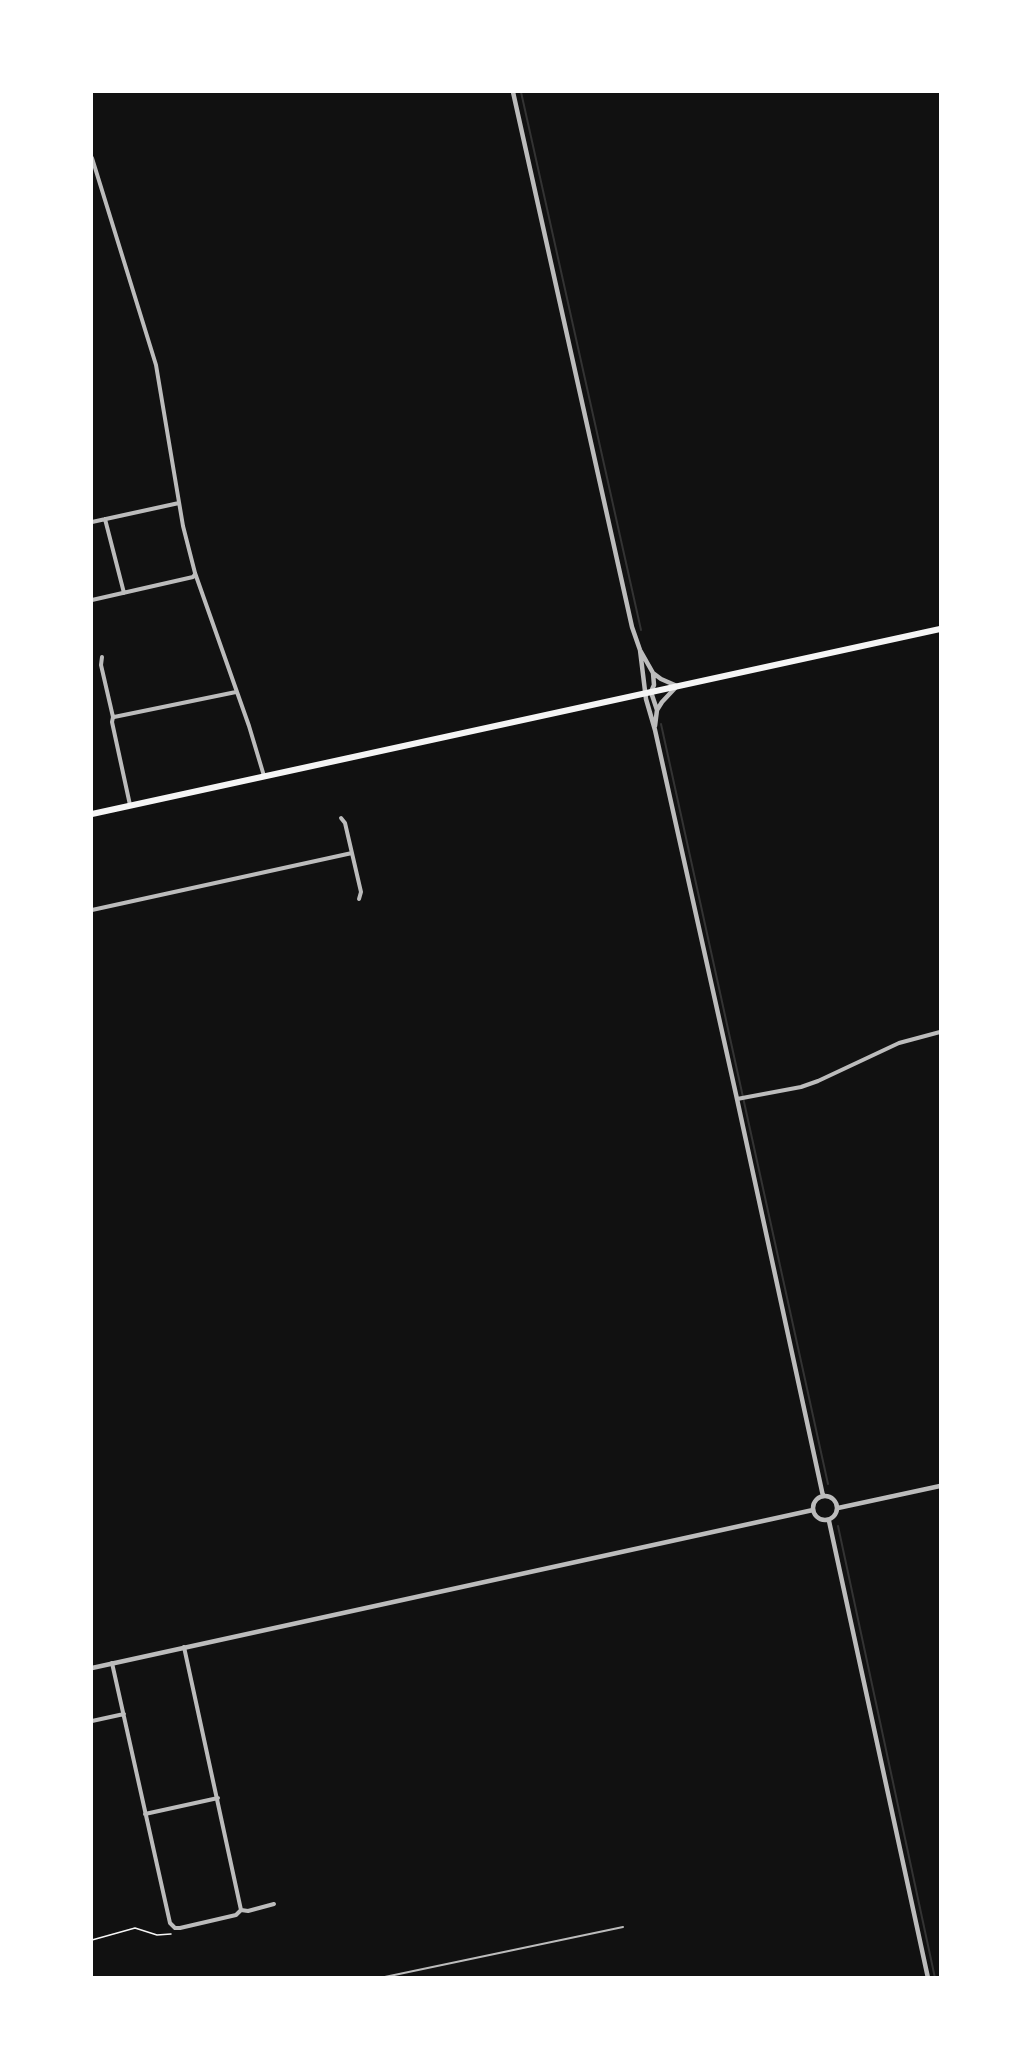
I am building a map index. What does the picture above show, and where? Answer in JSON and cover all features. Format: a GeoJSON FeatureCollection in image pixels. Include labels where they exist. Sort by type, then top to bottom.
{"type":"FeatureCollection","features":[{"type":"Feature","properties":{"kind":"main road"},"geometry":{"type":"LineString","coordinates":[[92,814],[940,629]]}},
{"type":"Feature","properties":{"kind":"street"},"geometry":{"type":"LineString","coordinates":[[513,92],[632,627],[640,650],[655,730],[739,1099],[823,1496]]}},
{"type":"Feature","properties":{"kind":"street"},"geometry":{"type":"LineString","coordinates":[[92,158],[156,365],[179,503],[195,573],[249,726],[264,776]]}},
{"type":"Feature","properties":{"kind":"street"},"geometry":{"type":"LineString","coordinates":[[92,522],[179,503]]}},
{"type":"Feature","properties":{"kind":"street"},"geometry":{"type":"LineString","coordinates":[[105,519],[124,593]]}},
{"type":"Feature","properties":{"kind":"street"},"geometry":{"type":"LineString","coordinates":[[92,600],[193,578],[195,573]]}},
{"type":"Feature","properties":{"kind":"street"},"geometry":{"type":"LineString","coordinates":[[640,650],[653,673],[677,686],[657,710],[655,730]]}},
{"type":"Feature","properties":{"kind":"street"},"geometry":{"type":"LineString","coordinates":[[102,657],[101,665],[130,806]]}},
{"type":"Feature","properties":{"kind":"street"},"geometry":{"type":"LineString","coordinates":[[648,693],[654,685],[653,673]]}},
{"type":"Feature","properties":{"kind":"street"},"geometry":{"type":"LineString","coordinates":[[113,717],[236,692]]}},
{"type":"Feature","properties":{"kind":"street"},"geometry":{"type":"LineString","coordinates":[[648,693],[657,710]]}},
{"type":"Feature","properties":{"kind":"street"},"geometry":{"type":"LineString","coordinates":[[341,818],[345,823],[361,892],[358,899]]}},
{"type":"Feature","properties":{"kind":"street"},"geometry":{"type":"LineString","coordinates":[[92,910],[352,853]]}},
{"type":"Feature","properties":{"kind":"street"},"geometry":{"type":"LineString","coordinates":[[739,1099],[801,1087],[899,1043],[940,1032]]}},
{"type":"Feature","properties":{"kind":"street"},"geometry":{"type":"LineString","coordinates":[[838,1508],[940,1486]]}},
{"type":"Feature","properties":{"kind":"street"},"geometry":{"type":"LineString","coordinates":[[823,1496],[833,1498],[838,1508],[835,1517],[829,1521],[818,1518],[813,1509],[815,1502],[823,1496]]}},
{"type":"Feature","properties":{"kind":"street"},"geometry":{"type":"LineString","coordinates":[[92,1668],[813,1509]]}},
{"type":"Feature","properties":{"kind":"street"},"geometry":{"type":"LineString","coordinates":[[829,1521],[928,1977]]}},
{"type":"Feature","properties":{"kind":"street"},"geometry":{"type":"LineString","coordinates":[[184,1647],[241,1910]]}},
{"type":"Feature","properties":{"kind":"street"},"geometry":{"type":"LineString","coordinates":[[112,1663],[169,1919],[173,1926],[183,1928],[236,1915],[241,1910]]}},
{"type":"Feature","properties":{"kind":"street"},"geometry":{"type":"LineString","coordinates":[[92,1721],[124,1714]]}},
{"type":"Feature","properties":{"kind":"street"},"geometry":{"type":"LineString","coordinates":[[146,1814],[218,1798]]}},
{"type":"Feature","properties":{"kind":"street"},"geometry":{"type":"LineString","coordinates":[[241,1910],[248,1911],[274,1905]]}},
{"type":"Feature","properties":{"kind":"lane"},"geometry":{"type":"LineString","coordinates":[[380,1977],[623,1927]]}},
{"type":"Feature","properties":{"kind":"path"},"geometry":{"type":"LineString","coordinates":[[92,1940],[135,1928],[157,1935]]}},
{"type":"Feature","properties":{"kind":"waterway"},"geometry":{"type":"LineString","coordinates":[[521,92],[641,630]]}},
{"type":"Feature","properties":{"kind":"waterway"},"geometry":{"type":"LineString","coordinates":[[661,724],[828,1484]]}},
{"type":"Feature","properties":{"kind":"waterway"},"geometry":{"type":"LineString","coordinates":[[838,1526],[935,1978]]}}]}
